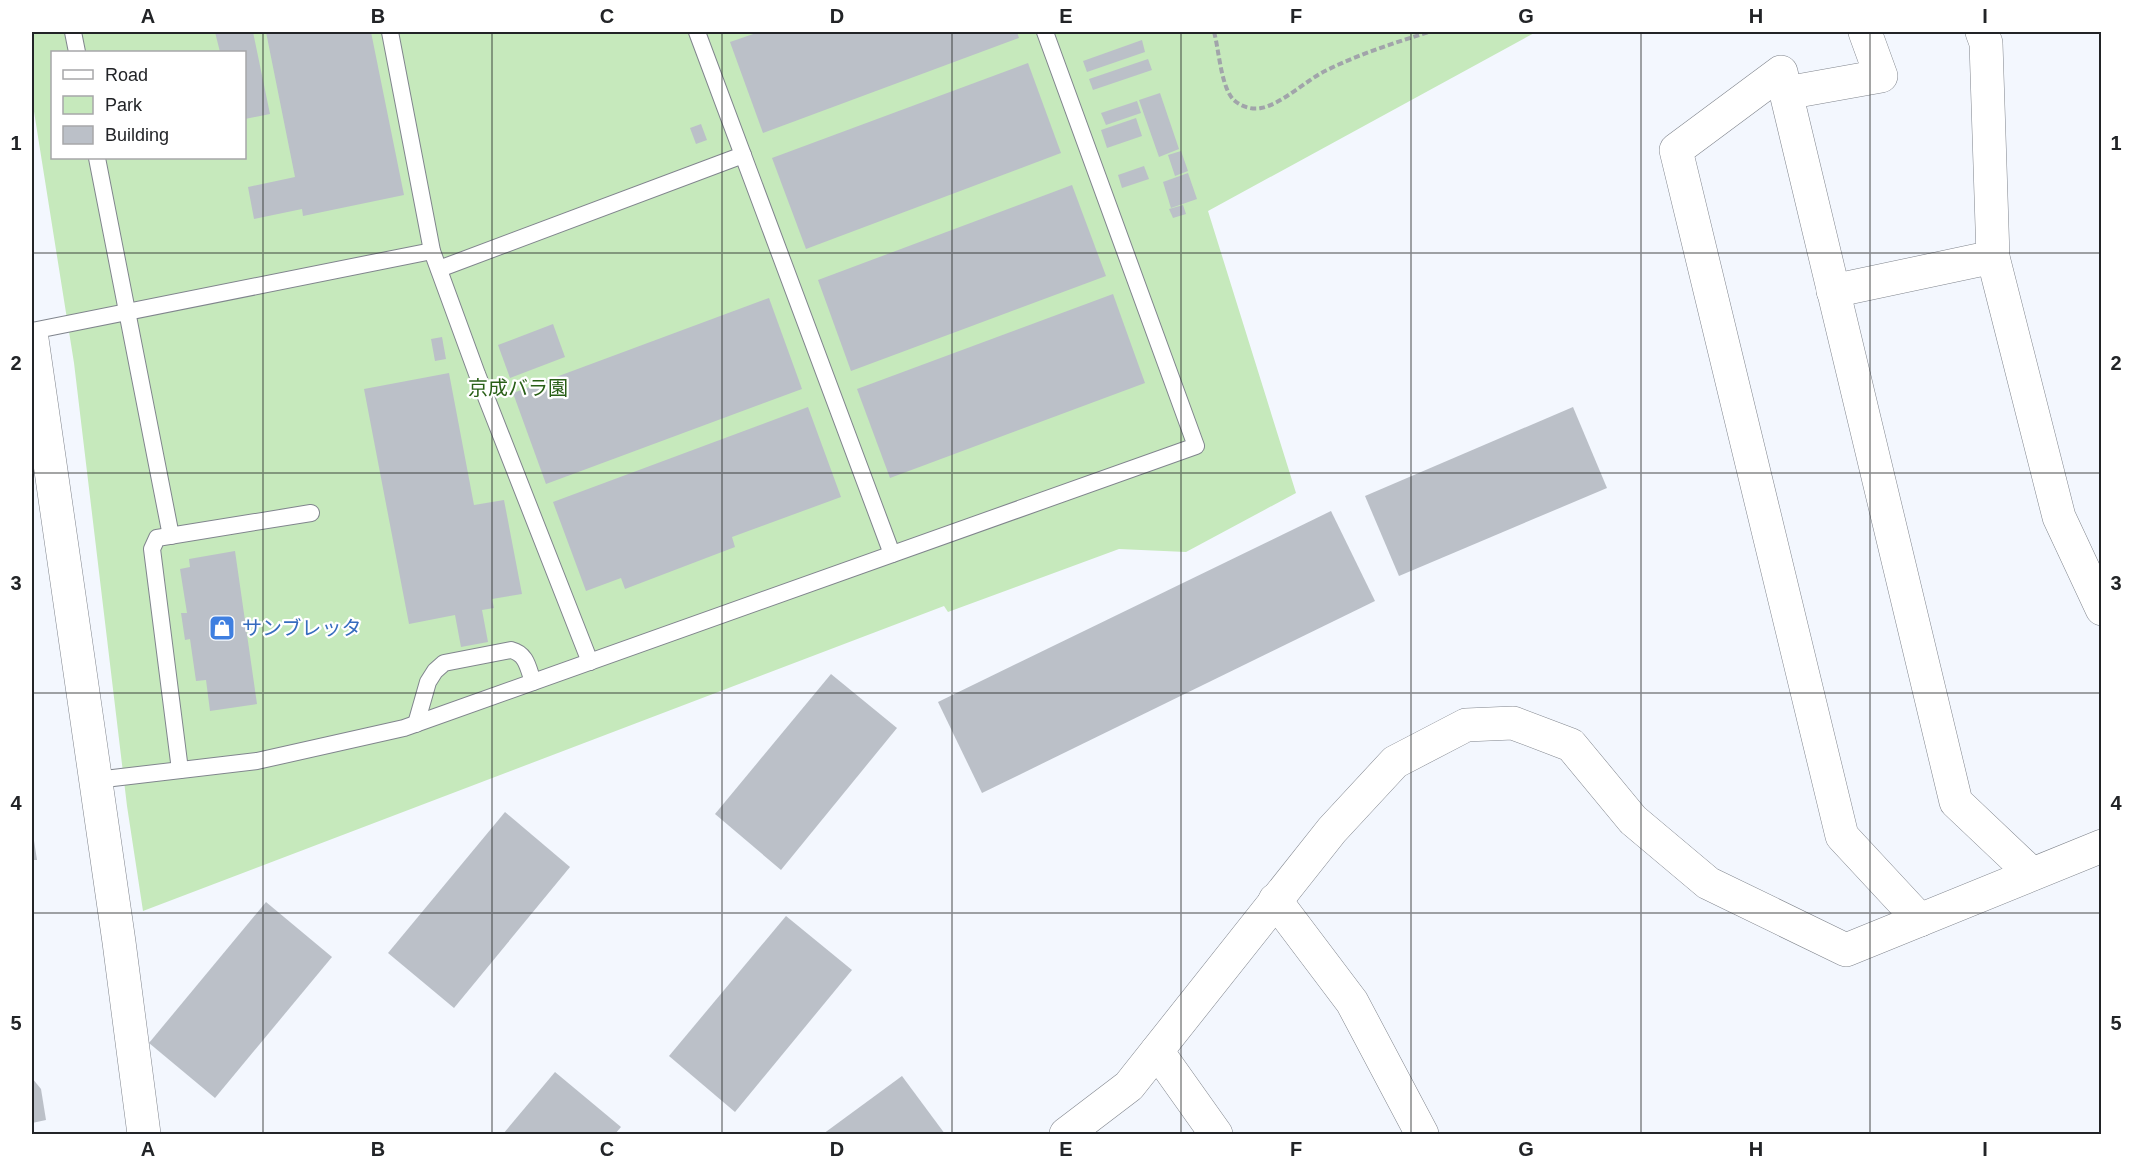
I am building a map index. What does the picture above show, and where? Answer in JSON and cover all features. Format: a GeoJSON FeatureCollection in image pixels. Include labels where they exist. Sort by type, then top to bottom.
{"type":"FeatureCollection","features":[{"type":"Feature","properties":{"kind":"street"},"geometry":{"type":"LineString","coordinates":[[1786,93],[1881,76],[1865,32]]}},
{"type":"Feature","properties":{"kind":"street"},"geometry":{"type":"LineString","coordinates":[[1982,32],[1986,43],[1993,257],[2059,517],[2102,609]]}},
{"type":"Feature","properties":{"kind":"street"},"geometry":{"type":"LineString","coordinates":[[1920,920],[1842,836],[1676,150],[1780,72],[1956,802],[2032,874]]}},
{"type":"Feature","properties":{"kind":"street"},"geometry":{"type":"LineString","coordinates":[[1833,291],[1993,257]]}},
{"type":"Feature","properties":{"kind":"street"},"geometry":{"type":"LineString","coordinates":[[32,339],[96,780],[144,1134]]}},
{"type":"Feature","properties":{"kind":"street"},"geometry":{"type":"LineString","coordinates":[[1066,1134],[1129,1086],[1332,830],[1395,762],[1466,725],[1513,723],[1571,746],[1633,820],[1708,883],[1846,950],[2102,846]]}},
{"type":"Feature","properties":{"kind":"street"},"geometry":{"type":"LineString","coordinates":[[1275,900],[1352,1002],[1422,1134]]}},
{"type":"Feature","properties":{"kind":"street"},"geometry":{"type":"LineString","coordinates":[[1157,1051],[1216,1134]]}},
{"type":"Feature","properties":{"kind":"lane"},"geometry":{"type":"LineString","coordinates":[[73,32],[77,51]]}},
{"type":"Feature","properties":{"kind":"lane"},"geometry":{"type":"LineString","coordinates":[[390,32],[432,251],[477,374],[590,662]]}},
{"type":"Feature","properties":{"kind":"lane"},"geometry":{"type":"LineString","coordinates":[[697,32],[892,554]]}},
{"type":"Feature","properties":{"kind":"lane"},"geometry":{"type":"LineString","coordinates":[[96,780],[257,762],[404,728],[1196,446],[1045,32]]}},
{"type":"Feature","properties":{"kind":"lane"},"geometry":{"type":"LineString","coordinates":[[439,269],[743,155]]}},
{"type":"Feature","properties":{"kind":"lane"},"geometry":{"type":"LineString","coordinates":[[98,159],[171,536]]}},
{"type":"Feature","properties":{"kind":"lane"},"geometry":{"type":"LineString","coordinates":[[32,331],[432,251]]}},
{"type":"Feature","properties":{"kind":"lane"},"geometry":{"type":"LineString","coordinates":[[180,770],[152,549],[157,538],[311,513]]}},
{"type":"Feature","properties":{"kind":"lane"},"geometry":{"type":"LineString","coordinates":[[416,724],[428,682],[444,663],[511,650],[525,657],[533,682]]}},
{"type":"Feature","properties":{"kind":"path"},"geometry":{"type":"LineString","coordinates":[[1214,32],[1227,91],[1235,101],[1247,108],[1260,108],[1271,105],[1323,72],[1365,52],[1429,32]]}},
{"type":"Feature","properties":{"kind":"green space","name":"京成バラ園"},"geometry":{"type":"Polygon","coordinates":[[[32,32],[1536,32],[1208,211],[1296,493],[1186,552],[1119,549],[948,612],[944,606],[143,911],[127,806],[74,363],[32,99],[32,32]]]}},
{"type":"Feature","properties":{"kind":"building"},"geometry":{"type":"Polygon","coordinates":[[[215,32],[253,32],[270,114],[246,119],[246,51],[220,51],[215,32]]]}},
{"type":"Feature","properties":{"kind":"building"},"geometry":{"type":"Polygon","coordinates":[[[266,32],[371,32],[404,195],[303,216],[302,209],[254,219],[248,187],[295,177],[266,32]]]}},
{"type":"Feature","properties":{"kind":"building"},"geometry":{"type":"Polygon","coordinates":[[[759,32],[1017,32],[1019,38],[763,133],[730,42],[759,32]]]}},
{"type":"Feature","properties":{"kind":"building"},"geometry":{"type":"Polygon","coordinates":[[[1142,40],[1145,52],[1087,72],[1083,61],[1142,40]]]}},
{"type":"Feature","properties":{"kind":"building"},"geometry":{"type":"Polygon","coordinates":[[[1148,59],[1152,70],[1093,90],[1089,79],[1148,59]]]}},
{"type":"Feature","properties":{"kind":"building"},"geometry":{"type":"Polygon","coordinates":[[[1028,63],[1061,153],[806,249],[772,158],[1028,63]]]}},
{"type":"Feature","properties":{"kind":"building"},"geometry":{"type":"Polygon","coordinates":[[[1160,93],[1179,149],[1159,157],[1139,100],[1160,93]]]}},
{"type":"Feature","properties":{"kind":"building"},"geometry":{"type":"Polygon","coordinates":[[[1137,101],[1141,113],[1106,125],[1101,113],[1137,101]]]}},
{"type":"Feature","properties":{"kind":"building"},"geometry":{"type":"Polygon","coordinates":[[[1136,118],[1142,136],[1107,148],[1101,130],[1136,118]]]}},
{"type":"Feature","properties":{"kind":"building"},"geometry":{"type":"Polygon","coordinates":[[[701,124],[707,140],[696,144],[690,128],[701,124]]]}},
{"type":"Feature","properties":{"kind":"building"},"geometry":{"type":"Polygon","coordinates":[[[1181,151],[1188,171],[1175,176],[1168,155],[1181,151]]]}},
{"type":"Feature","properties":{"kind":"building"},"geometry":{"type":"Polygon","coordinates":[[[1144,166],[1149,179],[1122,188],[1118,175],[1144,166]]]}},
{"type":"Feature","properties":{"kind":"building"},"geometry":{"type":"Polygon","coordinates":[[[1188,173],[1197,199],[1171,208],[1163,182],[1188,173]]]}},
{"type":"Feature","properties":{"kind":"building"},"geometry":{"type":"Polygon","coordinates":[[[1072,185],[1106,276],[851,371],[818,280],[1072,185]]]}},
{"type":"Feature","properties":{"kind":"building"},"geometry":{"type":"Polygon","coordinates":[[[1183,205],[1186,214],[1173,218],[1169,209],[1183,205]]]}},
{"type":"Feature","properties":{"kind":"building"},"geometry":{"type":"Polygon","coordinates":[[[1113,294],[1145,383],[890,478],[857,389],[1113,294]]]}},
{"type":"Feature","properties":{"kind":"building"},"geometry":{"type":"Polygon","coordinates":[[[769,298],[802,389],[546,484],[513,393],[769,298]]]}},
{"type":"Feature","properties":{"kind":"building"},"geometry":{"type":"Polygon","coordinates":[[[553,324],[565,357],[510,378],[498,345],[553,324]]]}},
{"type":"Feature","properties":{"kind":"building"},"geometry":{"type":"Polygon","coordinates":[[[442,337],[446,359],[435,361],[431,339],[442,337]]]}},
{"type":"Feature","properties":{"kind":"building"},"geometry":{"type":"Polygon","coordinates":[[[449,373],[474,505],[504,500],[522,594],[492,599],[494,608],[482,610],[488,642],[461,647],[455,615],[409,624],[364,389],[449,373]]]}},
{"type":"Feature","properties":{"kind":"building"},"geometry":{"type":"Polygon","coordinates":[[[808,407],[841,497],[732,537],[735,547],[625,589],[621,578],[586,591],[553,502],[808,407]]]}},
{"type":"Feature","properties":{"kind":"building"},"geometry":{"type":"Polygon","coordinates":[[[1573,407],[1607,488],[1399,576],[1365,496],[1573,407]]]}},
{"type":"Feature","properties":{"kind":"building"},"geometry":{"type":"Polygon","coordinates":[[[1331,511],[1375,601],[982,793],[938,702],[1331,511]]]}},
{"type":"Feature","properties":{"kind":"building"},"geometry":{"type":"Polygon","coordinates":[[[235,551],[257,704],[210,711],[206,680],[196,681],[190,639],[185,640],[181,613],[187,613],[180,569],[190,567],[189,559],[235,551]]]}},
{"type":"Feature","properties":{"kind":"building"},"geometry":{"type":"Polygon","coordinates":[[[831,674],[897,728],[781,870],[715,814],[831,674]]]}},
{"type":"Feature","properties":{"kind":"building"},"geometry":{"type":"Polygon","coordinates":[[[505,812],[570,867],[454,1008],[388,953],[505,812]]]}},
{"type":"Feature","properties":{"kind":"building"},"geometry":{"type":"Polygon","coordinates":[[[32,828],[37,860],[32,860],[32,828]]]}},
{"type":"Feature","properties":{"kind":"building"},"geometry":{"type":"Polygon","coordinates":[[[266,902],[332,957],[215,1098],[149,1043],[266,902]]]}},
{"type":"Feature","properties":{"kind":"building"},"geometry":{"type":"Polygon","coordinates":[[[786,916],[852,970],[735,1112],[669,1056],[786,916]]]}},
{"type":"Feature","properties":{"kind":"building"},"geometry":{"type":"Polygon","coordinates":[[[555,1072],[621,1127],[615,1134],[503,1134],[555,1072]]]}},
{"type":"Feature","properties":{"kind":"building"},"geometry":{"type":"Polygon","coordinates":[[[902,1076],[945,1134],[823,1134],[902,1076]]]}},
{"type":"Feature","properties":{"kind":"building"},"geometry":{"type":"Polygon","coordinates":[[[32,1078],[41,1089],[46,1120],[32,1123],[32,1078]]]}},
{"type":"Feature","properties":{"kind":"place","name":"サンブレッタ"},"geometry":{"type":"Point","coordinates":[222,628]}}]}
